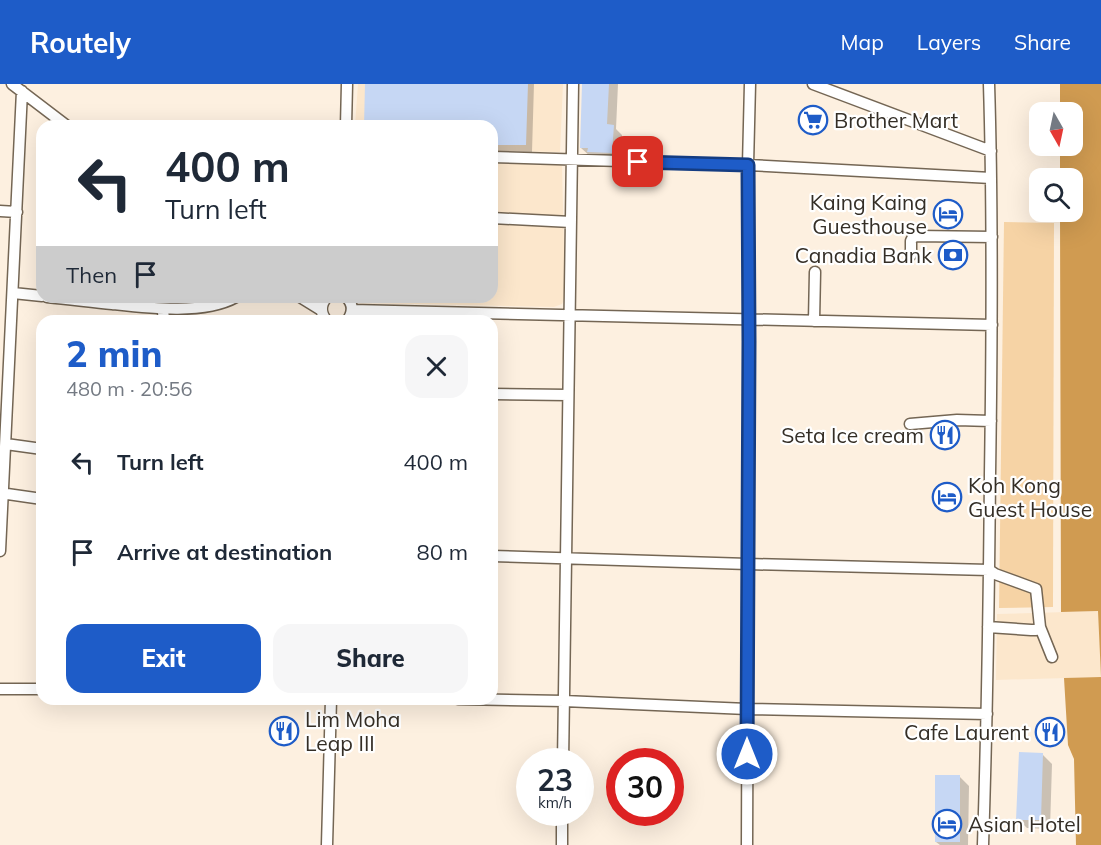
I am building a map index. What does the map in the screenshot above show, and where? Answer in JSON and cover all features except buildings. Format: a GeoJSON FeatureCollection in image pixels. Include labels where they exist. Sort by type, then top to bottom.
{"type":"FeatureCollection","features":[{"type":"Feature","properties":{"kind":"street"},"geometry":{"type":"LineString","coordinates":[[12,84],[59,120]]}},
{"type":"Feature","properties":{"kind":"street"},"geometry":{"type":"LineString","coordinates":[[346,120],[347,84]]}},
{"type":"Feature","properties":{"kind":"street"},"geometry":{"type":"LineString","coordinates":[[563,748],[573,84]]}},
{"type":"Feature","properties":{"kind":"street"},"geometry":{"type":"LineString","coordinates":[[747,845],[750,84]]}},
{"type":"Feature","properties":{"kind":"street"},"geometry":{"type":"LineString","coordinates":[[813,84],[991,151]]}},
{"type":"Feature","properties":{"kind":"street"},"geometry":{"type":"LineString","coordinates":[[983,845],[992,325],[989,84]]}},
{"type":"Feature","properties":{"kind":"street"},"geometry":{"type":"LineString","coordinates":[[0,551],[4,410],[13,295],[22,91]]}},
{"type":"Feature","properties":{"kind":"street"},"geometry":{"type":"LineString","coordinates":[[498,157],[748,165],[991,178]]}},
{"type":"Feature","properties":{"kind":"street"},"geometry":{"type":"LineString","coordinates":[[0,211],[17,212]]}},
{"type":"Feature","properties":{"kind":"street"},"geometry":{"type":"LineString","coordinates":[[498,218],[571,222]]}},
{"type":"Feature","properties":{"kind":"street"},"geometry":{"type":"LineString","coordinates":[[911,255],[911,241],[917,236],[992,237]]}},
{"type":"Feature","properties":{"kind":"street"},"geometry":{"type":"LineString","coordinates":[[814,321],[815,272]]}},
{"type":"Feature","properties":{"kind":"street"},"geometry":{"type":"LineString","coordinates":[[0,296],[36,296]]}},
{"type":"Feature","properties":{"kind":"street"},"geometry":{"type":"LineString","coordinates":[[104,303],[162,309],[226,303]]}},
{"type":"Feature","properties":{"kind":"street"},"geometry":{"type":"LineString","coordinates":[[310,303],[321,310]]}},
{"type":"Feature","properties":{"kind":"street"},"geometry":{"type":"LineString","coordinates":[[323,303],[321,310],[323,315]]}},
{"type":"Feature","properties":{"kind":"street"},"geometry":{"type":"LineString","coordinates":[[350,303],[351,315]]}},
{"type":"Feature","properties":{"kind":"street"},"geometry":{"type":"LineString","coordinates":[[162,309],[164,315]]}},
{"type":"Feature","properties":{"kind":"street"},"geometry":{"type":"LineString","coordinates":[[352,310],[992,325]]}},
{"type":"Feature","properties":{"kind":"street"},"geometry":{"type":"LineString","coordinates":[[498,394],[568,395]]}},
{"type":"Feature","properties":{"kind":"street"},"geometry":{"type":"LineString","coordinates":[[910,424],[957,420],[991,421]]}},
{"type":"Feature","properties":{"kind":"street"},"geometry":{"type":"LineString","coordinates":[[4,447],[36,449]]}},
{"type":"Feature","properties":{"kind":"street"},"geometry":{"type":"LineString","coordinates":[[2,493],[36,499]]}},
{"type":"Feature","properties":{"kind":"street"},"geometry":{"type":"LineString","coordinates":[[498,556],[989,570],[1036,589],[1040,627],[1052,657]]}},
{"type":"Feature","properties":{"kind":"street"},"geometry":{"type":"LineString","coordinates":[[988,627],[1031,630],[1040,627]]}},
{"type":"Feature","properties":{"kind":"street"},"geometry":{"type":"LineString","coordinates":[[0,688],[36,690]]}},
{"type":"Feature","properties":{"kind":"street"},"geometry":{"type":"LineString","coordinates":[[498,700],[747,709],[987,714]]}},
{"type":"Feature","properties":{"kind":"street"},"geometry":{"type":"LineString","coordinates":[[327,845],[330,705]]}},
{"type":"Feature","properties":{"kind":"street"},"geometry":{"type":"LineString","coordinates":[[562,826],[562,845]]}},
{"type":"Feature","properties":{"kind":"shaded area"},"geometry":{"type":"Polygon","coordinates":[[[358,84],[563,84],[560,152],[498,151],[498,120],[355,120],[358,84]]]}},
{"type":"Feature","properties":{"kind":"shaded area"},"geometry":{"type":"Polygon","coordinates":[[[1060,84],[1101,84],[1101,677],[1098,611],[1061,612],[1060,222],[1083,222],[1083,168],[1060,168],[1060,156],[1083,156],[1083,102],[1060,102],[1060,84]]]}},
{"type":"Feature","properties":{"kind":"shaded area"},"geometry":{"type":"Polygon","coordinates":[[[498,161],[560,164],[562,166],[565,289],[562,304],[554,307],[367,303],[498,303],[498,161]]]}},
{"type":"Feature","properties":{"kind":"shaded area"},"geometry":{"type":"Polygon","coordinates":[[[1004,222],[1054,223],[1053,607],[999,608],[1004,222]]]}},
{"type":"Feature","properties":{"kind":"shaded area"},"geometry":{"type":"Polygon","coordinates":[[[1099,611],[1101,677],[996,680],[997,614],[1099,611]]]}},
{"type":"Feature","properties":{"kind":"shaded area"},"geometry":{"type":"Polygon","coordinates":[[[1101,677],[1101,845],[1076,845],[1074,759],[1068,745],[1064,678],[1101,677]]]}},
{"type":"Feature","properties":{"kind":"place","name":"Brother Mart"},"geometry":{"type":"Point","coordinates":[813,120]}},
{"type":"Feature","properties":{"kind":"place","name":"Kaing Kaing Guesthouse"},"geometry":{"type":"Point","coordinates":[948,214]}},
{"type":"Feature","properties":{"kind":"place","name":"Canadia Bank"},"geometry":{"type":"Point","coordinates":[953,255]}},
{"type":"Feature","properties":{"kind":"place","name":"Seta Ice cream"},"geometry":{"type":"Point","coordinates":[945,435]}},
{"type":"Feature","properties":{"kind":"place","name":"Koh Kong Guest House"},"geometry":{"type":"Point","coordinates":[947,497]}},
{"type":"Feature","properties":{"kind":"place","name":"Lim Moha Leap III"},"geometry":{"type":"Point","coordinates":[284,731]}},
{"type":"Feature","properties":{"kind":"place","name":"Cafe Laurent"},"geometry":{"type":"Point","coordinates":[1050,732]}},
{"type":"Feature","properties":{"kind":"place","name":"Asian Hotel"},"geometry":{"type":"Point","coordinates":[947,824]}},
{"type":"Feature","properties":{"kind":"route"},"geometry":{"type":"LineString","coordinates":[[638,162],[748,165],[747,754]]}}]}
